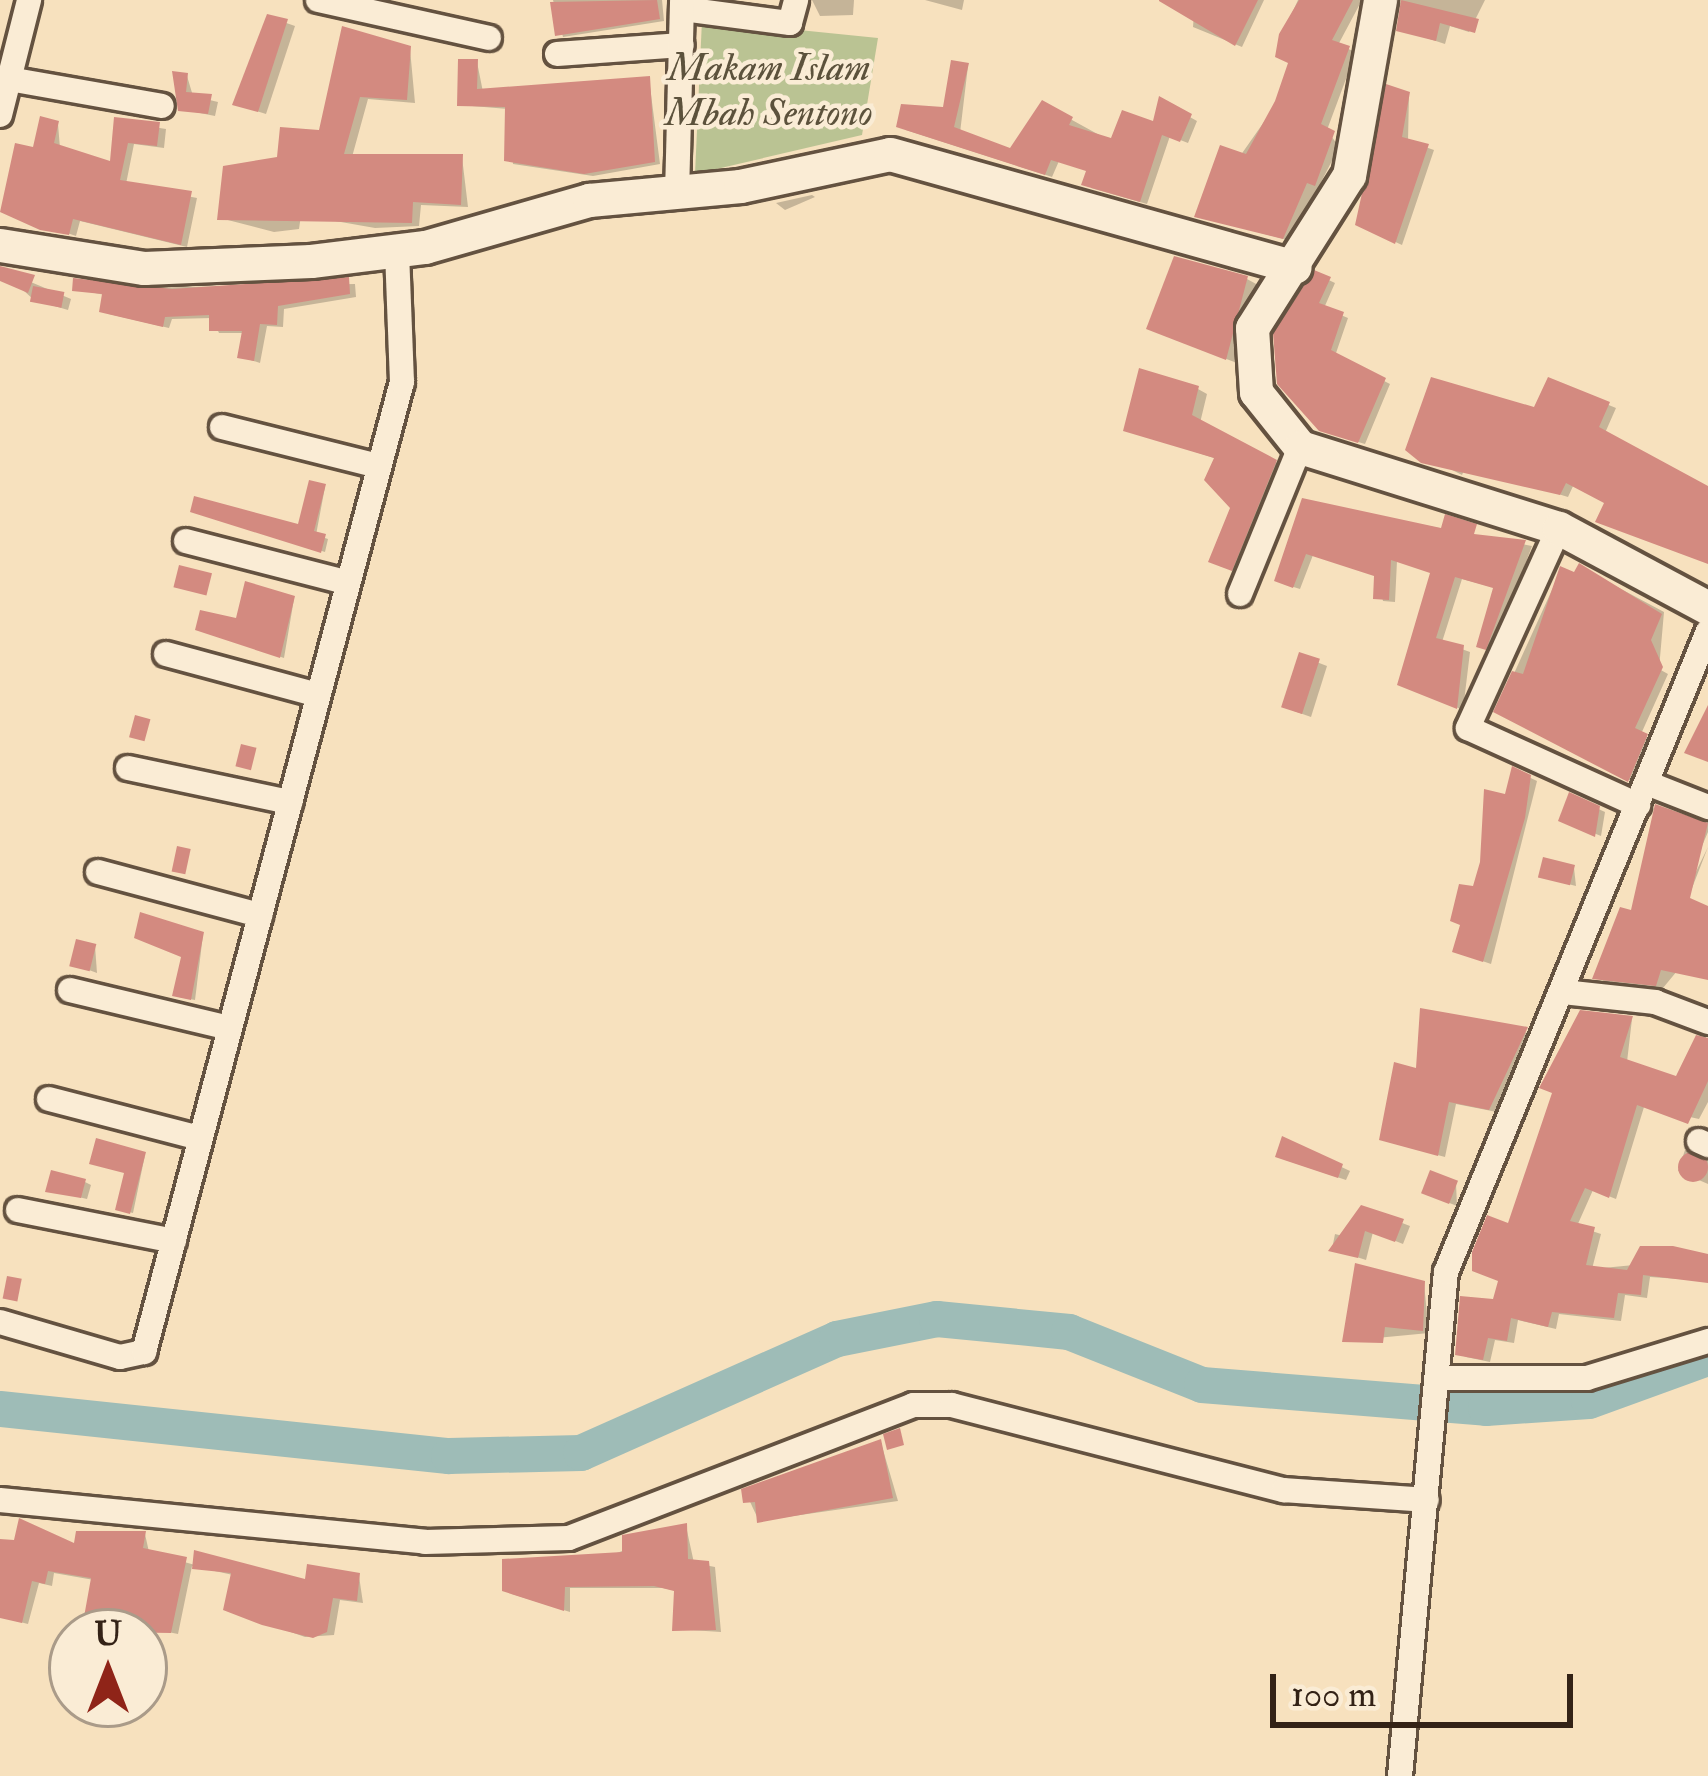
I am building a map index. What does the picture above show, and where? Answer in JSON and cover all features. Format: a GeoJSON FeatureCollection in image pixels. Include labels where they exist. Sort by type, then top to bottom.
{"type":"FeatureCollection","features":[{"type":"Feature","properties":{"kind":"street"},"geometry":{"type":"LineString","coordinates":[[0,116],[29,0]]}},
{"type":"Feature","properties":{"kind":"street"},"geometry":{"type":"LineString","coordinates":[[318,0],[489,38]]}},
{"type":"Feature","properties":{"kind":"street"},"geometry":{"type":"LineString","coordinates":[[677,194],[682,4],[790,23],[796,0]]}},
{"type":"Feature","properties":{"kind":"street"},"geometry":{"type":"LineString","coordinates":[[1380,0],[1349,175],[1252,328],[1247,363],[1279,429],[1300,447],[1559,528],[1708,608]]}},
{"type":"Feature","properties":{"kind":"street"},"geometry":{"type":"LineString","coordinates":[[557,54],[682,45]]}},
{"type":"Feature","properties":{"kind":"street"},"geometry":{"type":"LineString","coordinates":[[9,79],[162,106]]}},
{"type":"Feature","properties":{"kind":"street"},"geometry":{"type":"LineString","coordinates":[[0,245],[209,271],[397,251],[589,200],[677,194],[890,154],[1294,267]]}},
{"type":"Feature","properties":{"kind":"street"},"geometry":{"type":"LineString","coordinates":[[0,1322],[134,1358],[174,1241],[402,382],[397,251]]}},
{"type":"Feature","properties":{"kind":"street"},"geometry":{"type":"LineString","coordinates":[[222,427],[378,466]]}},
{"type":"Feature","properties":{"kind":"street"},"geometry":{"type":"LineString","coordinates":[[1240,594],[1300,447]]}},
{"type":"Feature","properties":{"kind":"street"},"geometry":{"type":"LineString","coordinates":[[1559,528],[1468,728],[1642,794],[1708,807]]}},
{"type":"Feature","properties":{"kind":"street"},"geometry":{"type":"LineString","coordinates":[[186,542],[346,582]]}},
{"type":"Feature","properties":{"kind":"street"},"geometry":{"type":"LineString","coordinates":[[1400,1776],[1437,1372],[1462,1219],[1563,992],[1708,631]]}},
{"type":"Feature","properties":{"kind":"street"},"geometry":{"type":"LineString","coordinates":[[166,654],[318,695]]}},
{"type":"Feature","properties":{"kind":"street"},"geometry":{"type":"LineString","coordinates":[[128,768],[290,802]]}},
{"type":"Feature","properties":{"kind":"street"},"geometry":{"type":"LineString","coordinates":[[98,872],[260,914]]}},
{"type":"Feature","properties":{"kind":"street"},"geometry":{"type":"LineString","coordinates":[[70,990],[229,1028]]}},
{"type":"Feature","properties":{"kind":"street"},"geometry":{"type":"LineString","coordinates":[[1563,992],[1655,1002],[1708,1022]]}},
{"type":"Feature","properties":{"kind":"street"},"geometry":{"type":"LineString","coordinates":[[50,1099],[200,1138]]}},
{"type":"Feature","properties":{"kind":"street"},"geometry":{"type":"LineString","coordinates":[[18,1210],[174,1241]]}},
{"type":"Feature","properties":{"kind":"street"},"geometry":{"type":"LineString","coordinates":[[1437,1372],[1587,1378],[1708,1341]]}},
{"type":"Feature","properties":{"kind":"street"},"geometry":{"type":"LineString","coordinates":[[0,1500],[425,1542],[569,1538],[932,1405],[1192,1473],[1427,1500]]}},
{"type":"Feature","properties":{"kind":"green space","name":"Makam Islam Mbah Sentono"},"geometry":{"type":"Polygon","coordinates":[[[702,20],[878,38],[862,135],[695,174],[702,20]]]}},
{"type":"Feature","properties":{"kind":"building"},"geometry":{"type":"Polygon","coordinates":[[[657,0],[660,19],[555,36],[550,2],[657,0]]]}},
{"type":"Feature","properties":{"kind":"building"},"geometry":{"type":"Polygon","coordinates":[[[1159,0],[1258,0],[1235,46],[1159,1],[1159,0]]]}},
{"type":"Feature","properties":{"kind":"building"},"geometry":{"type":"Polygon","coordinates":[[[1299,0],[1353,0],[1332,40],[1350,46],[1321,124],[1335,131],[1315,186],[1307,183],[1283,239],[1194,217],[1220,145],[1246,154],[1275,101],[1288,63],[1275,57],[1279,34],[1299,0]]]}},
{"type":"Feature","properties":{"kind":"building"},"geometry":{"type":"Polygon","coordinates":[[[1401,0],[1479,19],[1475,33],[1440,23],[1436,41],[1396,31],[1401,0]]]}},
{"type":"Feature","properties":{"kind":"building"},"geometry":{"type":"Polygon","coordinates":[[[267,14],[288,19],[258,112],[232,105],[267,14]]]}},
{"type":"Feature","properties":{"kind":"building"},"geometry":{"type":"Polygon","coordinates":[[[342,26],[411,46],[407,100],[360,97],[344,154],[463,154],[461,205],[413,202],[412,223],[217,220],[223,166],[277,157],[280,127],[319,130],[342,26]]]}},
{"type":"Feature","properties":{"kind":"building"},"geometry":{"type":"Polygon","coordinates":[[[458,59],[478,59],[477,89],[650,76],[655,162],[584,174],[504,161],[505,107],[457,106],[458,59]]]}},
{"type":"Feature","properties":{"kind":"building"},"geometry":{"type":"Polygon","coordinates":[[[951,60],[969,63],[954,127],[1010,148],[1042,100],[1073,117],[1069,125],[1111,138],[1122,110],[1153,121],[1159,96],[1192,114],[1180,142],[1162,135],[1140,202],[1081,185],[1086,171],[1051,160],[1045,175],[896,127],[901,104],[943,107],[951,60]]]}},
{"type":"Feature","properties":{"kind":"building"},"geometry":{"type":"Polygon","coordinates":[[[172,71],[188,73],[186,92],[212,94],[208,114],[178,111],[172,71]]]}},
{"type":"Feature","properties":{"kind":"building"},"geometry":{"type":"Polygon","coordinates":[[[1386,84],[1410,92],[1402,137],[1429,144],[1395,244],[1355,225],[1386,84]]]}},
{"type":"Feature","properties":{"kind":"building"},"geometry":{"type":"Polygon","coordinates":[[[40,116],[59,121],[54,143],[110,161],[114,117],[160,122],[157,146],[128,143],[120,180],[192,191],[181,245],[73,219],[69,235],[40,230],[0,212],[15,143],[33,147],[40,116]]]}},
{"type":"Feature","properties":{"kind":"building"},"geometry":{"type":"Polygon","coordinates":[[[1174,256],[1248,276],[1226,360],[1146,329],[1174,256]]]}},
{"type":"Feature","properties":{"kind":"building"},"geometry":{"type":"Polygon","coordinates":[[[0,266],[35,275],[28,293],[0,281],[0,266]]]}},
{"type":"Feature","properties":{"kind":"building"},"geometry":{"type":"Polygon","coordinates":[[[1314,270],[1331,277],[1319,303],[1344,312],[1331,350],[1386,378],[1358,443],[1319,431],[1277,384],[1273,333],[1314,270]]]}},
{"type":"Feature","properties":{"kind":"building"},"geometry":{"type":"Polygon","coordinates":[[[349,277],[350,294],[278,306],[277,325],[260,324],[254,361],[237,358],[242,331],[209,331],[209,315],[165,317],[163,327],[99,312],[102,294],[72,291],[73,278],[172,289],[349,277]]]}},
{"type":"Feature","properties":{"kind":"building"},"geometry":{"type":"Polygon","coordinates":[[[33,286],[64,292],[61,308],[30,302],[33,286]]]}},
{"type":"Feature","properties":{"kind":"building"},"geometry":{"type":"Polygon","coordinates":[[[1139,368],[1199,386],[1192,415],[1277,460],[1232,571],[1208,562],[1230,508],[1204,480],[1214,458],[1123,431],[1139,368]]]}},
{"type":"Feature","properties":{"kind":"building"},"geometry":{"type":"Polygon","coordinates":[[[1431,377],[1534,407],[1548,377],[1610,402],[1599,427],[1708,486],[1708,564],[1595,522],[1604,503],[1566,483],[1560,495],[1421,463],[1405,450],[1431,377]]]}},
{"type":"Feature","properties":{"kind":"building"},"geometry":{"type":"Polygon","coordinates":[[[309,480],[326,484],[314,531],[326,534],[321,553],[190,512],[194,496],[298,524],[309,480]]]}},
{"type":"Feature","properties":{"kind":"building"},"geometry":{"type":"Polygon","coordinates":[[[1302,498],[1441,528],[1445,514],[1477,524],[1474,534],[1526,540],[1486,650],[1476,647],[1493,588],[1455,577],[1436,638],[1464,645],[1457,709],[1397,685],[1430,573],[1391,560],[1389,600],[1373,599],[1374,576],[1306,554],[1293,588],[1274,581],[1302,498]]]}},
{"type":"Feature","properties":{"kind":"building"},"geometry":{"type":"Polygon","coordinates":[[[1579,563],[1662,614],[1651,640],[1663,667],[1635,728],[1648,734],[1628,782],[1493,712],[1512,671],[1523,674],[1560,566],[1574,572],[1579,563]]]}},
{"type":"Feature","properties":{"kind":"building"},"geometry":{"type":"Polygon","coordinates":[[[179,565],[212,573],[206,596],[173,587],[179,565]]]}},
{"type":"Feature","properties":{"kind":"building"},"geometry":{"type":"Polygon","coordinates":[[[245,581],[295,596],[280,658],[195,630],[200,610],[236,618],[245,581]]]}},
{"type":"Feature","properties":{"kind":"building"},"geometry":{"type":"Polygon","coordinates":[[[1299,652],[1320,659],[1302,714],[1281,707],[1299,652]]]}},
{"type":"Feature","properties":{"kind":"building"},"geometry":{"type":"Polygon","coordinates":[[[1708,705],[1708,762],[1684,753],[1708,705]]]}},
{"type":"Feature","properties":{"kind":"building"},"geometry":{"type":"Polygon","coordinates":[[[135,715],[150,719],[145,741],[129,737],[135,715]]]}},
{"type":"Feature","properties":{"kind":"building"},"geometry":{"type":"Polygon","coordinates":[[[241,744],[257,748],[251,770],[235,766],[241,744]]]}},
{"type":"Feature","properties":{"kind":"building"},"geometry":{"type":"Polygon","coordinates":[[[1512,766],[1531,775],[1525,818],[1483,962],[1452,952],[1460,925],[1450,921],[1459,884],[1473,886],[1480,862],[1484,789],[1505,794],[1512,766]]]}},
{"type":"Feature","properties":{"kind":"building"},"geometry":{"type":"Polygon","coordinates":[[[1569,792],[1600,806],[1595,837],[1558,821],[1569,792]]]}},
{"type":"Feature","properties":{"kind":"building"},"geometry":{"type":"Polygon","coordinates":[[[1655,804],[1708,823],[1690,898],[1708,906],[1708,980],[1661,970],[1656,986],[1592,979],[1620,907],[1631,910],[1655,804]]]}},
{"type":"Feature","properties":{"kind":"building"},"geometry":{"type":"Polygon","coordinates":[[[177,846],[191,849],[185,874],[172,871],[177,846]]]}},
{"type":"Feature","properties":{"kind":"building"},"geometry":{"type":"Polygon","coordinates":[[[1543,857],[1575,865],[1570,885],[1538,877],[1543,857]]]}},
{"type":"Feature","properties":{"kind":"building"},"geometry":{"type":"Polygon","coordinates":[[[140,912],[204,932],[191,1000],[172,996],[181,957],[134,938],[140,912]]]}},
{"type":"Feature","properties":{"kind":"building"},"geometry":{"type":"Polygon","coordinates":[[[76,939],[96,944],[90,971],[69,966],[76,939]]]}},
{"type":"Feature","properties":{"kind":"building"},"geometry":{"type":"Polygon","coordinates":[[[1420,1008],[1528,1027],[1489,1110],[1449,1102],[1438,1156],[1379,1140],[1394,1062],[1416,1068],[1420,1008]]]}},
{"type":"Feature","properties":{"kind":"building"},"geometry":{"type":"Polygon","coordinates":[[[1580,1010],[1633,1016],[1620,1057],[1676,1076],[1696,1035],[1708,1038],[1708,1081],[1688,1124],[1637,1105],[1609,1198],[1585,1188],[1570,1221],[1595,1227],[1586,1265],[1627,1270],[1640,1246],[1673,1246],[1708,1254],[1708,1283],[1643,1275],[1641,1295],[1618,1293],[1614,1318],[1552,1312],[1548,1327],[1511,1318],[1507,1341],[1488,1338],[1483,1360],[1455,1355],[1460,1296],[1493,1299],[1498,1281],[1472,1271],[1472,1252],[1487,1215],[1508,1223],[1552,1093],[1539,1088],[1580,1010]]]}},
{"type":"Feature","properties":{"kind":"building"},"geometry":{"type":"Polygon","coordinates":[[[1282,1136],[1343,1164],[1338,1178],[1275,1157],[1282,1136]]]}},
{"type":"Feature","properties":{"kind":"building"},"geometry":{"type":"Polygon","coordinates":[[[96,1138],[146,1152],[130,1214],[115,1210],[124,1173],[89,1164],[96,1138]]]}},
{"type":"Feature","properties":{"kind":"building"},"geometry":{"type":"Polygon","coordinates":[[[1693,1152],[1708,1167],[1693,1182],[1678,1167],[1693,1152]]]}},
{"type":"Feature","properties":{"kind":"building"},"geometry":{"type":"Polygon","coordinates":[[[51,1170],[86,1179],[81,1198],[45,1192],[51,1170]]]}},
{"type":"Feature","properties":{"kind":"building"},"geometry":{"type":"Polygon","coordinates":[[[1430,1170],[1458,1181],[1449,1204],[1421,1193],[1430,1170]]]}},
{"type":"Feature","properties":{"kind":"building"},"geometry":{"type":"Polygon","coordinates":[[[1361,1205],[1404,1219],[1395,1242],[1365,1231],[1358,1258],[1328,1251],[1361,1205]]]}},
{"type":"Feature","properties":{"kind":"building"},"geometry":{"type":"Polygon","coordinates":[[[1355,1263],[1425,1281],[1423,1331],[1385,1327],[1383,1343],[1342,1342],[1355,1263]]]}},
{"type":"Feature","properties":{"kind":"building"},"geometry":{"type":"Polygon","coordinates":[[[7,1276],[22,1279],[17,1301],[3,1299],[7,1276]]]}},
{"type":"Feature","properties":{"kind":"building"},"geometry":{"type":"Polygon","coordinates":[[[900,1428],[904,1445],[887,1450],[883,1434],[900,1428]]]}},
{"type":"Feature","properties":{"kind":"building"},"geometry":{"type":"Polygon","coordinates":[[[881,1439],[893,1498],[757,1523],[755,1502],[743,1503],[741,1489],[881,1439]]]}},
{"type":"Feature","properties":{"kind":"building"},"geometry":{"type":"Polygon","coordinates":[[[19,1518],[74,1543],[76,1531],[146,1531],[143,1548],[187,1557],[171,1633],[168,1608],[86,1608],[91,1578],[48,1571],[45,1584],[32,1581],[22,1623],[0,1618],[0,1539],[14,1540],[19,1518]]]}},
{"type":"Feature","properties":{"kind":"building"},"geometry":{"type":"Polygon","coordinates":[[[687,1523],[688,1559],[709,1561],[716,1630],[672,1631],[674,1591],[654,1586],[565,1587],[564,1611],[502,1591],[502,1559],[622,1552],[622,1535],[687,1523]]]}},
{"type":"Feature","properties":{"kind":"building"},"geometry":{"type":"Polygon","coordinates":[[[194,1550],[305,1579],[307,1564],[360,1573],[357,1601],[333,1598],[327,1632],[313,1638],[262,1625],[223,1610],[231,1573],[192,1569],[194,1550]]]}},
{"type":"Feature","properties":{"kind":"waterway"},"geometry":{"type":"LineString","coordinates":[[0,1409],[449,1456],[581,1453],[837,1339],[937,1319],[1069,1332],[1202,1385],[1486,1408],[1589,1401],[1708,1358]]}}]}
